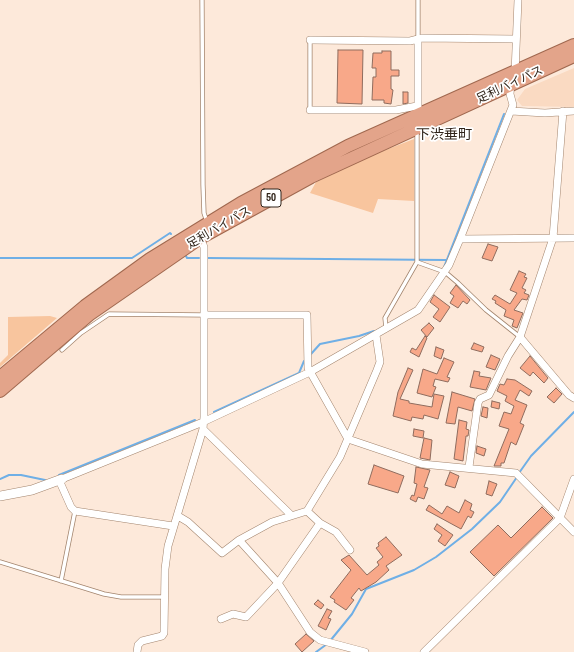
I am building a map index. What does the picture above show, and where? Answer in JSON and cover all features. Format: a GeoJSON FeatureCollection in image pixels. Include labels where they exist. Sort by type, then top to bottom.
{"type":"FeatureCollection","features":[{"type":"Feature","properties":{"kind":"highway","name":"足利バイパス"},"geometry":{"type":"LineString","coordinates":[[0,377],[71,324],[150,259],[208,223],[293,174],[419,110],[516,71],[574,44]]}},
{"type":"Feature","properties":{"kind":"highway","name":"足利バイパス"},"geometry":{"type":"LineString","coordinates":[[0,391],[71,324],[200,238],[295,185],[574,56]]}},
{"type":"Feature","properties":{"kind":"street"},"geometry":{"type":"LineString","coordinates":[[0,496],[32,490],[203,425],[310,372],[418,310],[445,272],[460,239],[513,105],[510,94],[511,85],[516,71],[518,0]]}},
{"type":"Feature","properties":{"kind":"street"},"geometry":{"type":"LineString","coordinates":[[310,40],[516,39]]}},
{"type":"Feature","properties":{"kind":"street"},"geometry":{"type":"LineString","coordinates":[[310,110],[419,110],[418,40]]}},
{"type":"Feature","properties":{"kind":"street"},"geometry":{"type":"LineString","coordinates":[[511,111],[545,113],[574,111]]}},
{"type":"Feature","properties":{"kind":"street"},"geometry":{"type":"LineString","coordinates":[[468,468],[480,398],[489,395],[508,356],[520,338],[553,238],[563,111]]}},
{"type":"Feature","properties":{"kind":"street"},"geometry":{"type":"LineString","coordinates":[[137,652],[138,644],[142,641],[162,636],[164,633],[165,569],[168,546],[173,526],[178,516],[203,425],[204,247],[200,238]]}},
{"type":"Feature","properties":{"kind":"street"},"geometry":{"type":"LineString","coordinates":[[460,239],[574,238]]}},
{"type":"Feature","properties":{"kind":"street"},"geometry":{"type":"LineString","coordinates":[[204,315],[307,315],[308,368],[348,439],[422,464],[516,473],[574,532]]}},
{"type":"Feature","properties":{"kind":"street"},"geometry":{"type":"LineString","coordinates":[[178,516],[188,522],[222,553],[239,540],[272,522],[307,511],[340,457],[380,362],[376,335]]}},
{"type":"Feature","properties":{"kind":"street"},"geometry":{"type":"LineString","coordinates":[[520,338],[569,395],[574,398]]}},
{"type":"Feature","properties":{"kind":"street"},"geometry":{"type":"LineString","coordinates":[[203,425],[291,515]]}},
{"type":"Feature","properties":{"kind":"street"},"geometry":{"type":"LineString","coordinates":[[61,479],[71,507],[75,511],[173,526]]}},
{"type":"Feature","properties":{"kind":"street"},"geometry":{"type":"LineString","coordinates":[[424,652],[560,518],[574,479]]}},
{"type":"Feature","properties":{"kind":"street"},"geometry":{"type":"LineString","coordinates":[[307,511],[320,524],[336,532],[350,550]]}},
{"type":"Feature","properties":{"kind":"street"},"geometry":{"type":"LineString","coordinates":[[221,619],[233,614],[246,617],[278,583],[320,524]]}},
{"type":"Feature","properties":{"kind":"street"},"geometry":{"type":"LineString","coordinates":[[239,540],[278,583],[292,602],[310,632],[320,640],[364,652]]}},
{"type":"Feature","properties":{"kind":"lane"},"geometry":{"type":"LineString","coordinates":[[202,0],[203,185],[204,213],[208,223]]}},
{"type":"Feature","properties":{"kind":"lane"},"geometry":{"type":"LineString","coordinates":[[418,0],[418,40]]}},
{"type":"Feature","properties":{"kind":"lane"},"geometry":{"type":"LineString","coordinates":[[310,40],[310,110]]}},
{"type":"Feature","properties":{"kind":"lane"},"geometry":{"type":"LineString","coordinates":[[387,329],[385,318],[417,262],[417,128]]}},
{"type":"Feature","properties":{"kind":"lane"},"geometry":{"type":"LineString","coordinates":[[417,262],[445,272],[458,282],[486,310],[520,338]]}},
{"type":"Feature","properties":{"kind":"lane"},"geometry":{"type":"LineString","coordinates":[[62,350],[71,324],[109,314],[204,315]]}},
{"type":"Feature","properties":{"kind":"lane"},"geometry":{"type":"LineString","coordinates":[[61,581],[75,511]]}},
{"type":"Feature","properties":{"kind":"lane"},"geometry":{"type":"LineString","coordinates":[[0,562],[114,596],[165,597]]}},
{"type":"Feature","properties":{"kind":"shaded area"},"geometry":{"type":"Polygon","coordinates":[[[574,68],[574,107],[522,106],[517,100],[525,89],[574,68]]]}},
{"type":"Feature","properties":{"kind":"shaded area"},"geometry":{"type":"Polygon","coordinates":[[[414,139],[414,201],[378,199],[373,213],[310,193],[316,182],[375,154],[414,139]]]}},
{"type":"Feature","properties":{"kind":"shaded area"},"geometry":{"type":"Polygon","coordinates":[[[50,316],[57,318],[0,367],[0,363],[8,355],[8,317],[50,316]]]}},
{"type":"Feature","properties":{"kind":"building"},"geometry":{"type":"Polygon","coordinates":[[[338,50],[363,50],[362,104],[337,103],[338,50]]]}},
{"type":"Feature","properties":{"kind":"building"},"geometry":{"type":"Polygon","coordinates":[[[382,51],[391,51],[391,70],[399,70],[399,76],[391,76],[391,89],[393,90],[391,104],[384,103],[384,100],[372,100],[373,77],[376,77],[376,68],[372,68],[373,53],[382,53],[382,51]]]}},
{"type":"Feature","properties":{"kind":"building"},"geometry":{"type":"Polygon","coordinates":[[[403,92],[408,92],[408,103],[403,104],[403,92]]]}},
{"type":"Feature","properties":{"kind":"building"},"geometry":{"type":"Polygon","coordinates":[[[488,244],[498,247],[492,261],[482,258],[488,244]]]}},
{"type":"Feature","properties":{"kind":"building"},"geometry":{"type":"Polygon","coordinates":[[[519,271],[526,274],[524,277],[527,278],[522,288],[526,290],[524,293],[529,295],[527,300],[522,299],[514,310],[523,313],[517,328],[512,326],[514,320],[504,316],[506,310],[495,303],[496,301],[492,299],[495,295],[510,304],[517,293],[510,290],[519,271]]]}},
{"type":"Feature","properties":{"kind":"building"},"geometry":{"type":"Polygon","coordinates":[[[456,285],[470,300],[467,304],[463,301],[458,308],[450,303],[454,296],[450,293],[456,285]]]}},
{"type":"Feature","properties":{"kind":"building"},"geometry":{"type":"Polygon","coordinates":[[[434,295],[450,307],[440,322],[433,317],[439,309],[430,302],[434,295]]]}},
{"type":"Feature","properties":{"kind":"building"},"geometry":{"type":"Polygon","coordinates":[[[429,323],[434,328],[427,337],[421,330],[429,323]]]}},
{"type":"Feature","properties":{"kind":"building"},"geometry":{"type":"Polygon","coordinates":[[[425,336],[427,338],[419,357],[410,352],[412,348],[416,350],[425,336]]]}},
{"type":"Feature","properties":{"kind":"building"},"geometry":{"type":"Polygon","coordinates":[[[474,343],[484,347],[482,352],[471,349],[474,343]]]}},
{"type":"Feature","properties":{"kind":"building"},"geometry":{"type":"Polygon","coordinates":[[[436,347],[444,350],[441,359],[434,356],[436,347]]]}},
{"type":"Feature","properties":{"kind":"building"},"geometry":{"type":"Polygon","coordinates":[[[491,355],[500,359],[495,370],[486,367],[491,355]]]}},
{"type":"Feature","properties":{"kind":"building"},"geometry":{"type":"Polygon","coordinates":[[[530,356],[548,378],[544,383],[533,372],[530,376],[520,368],[530,356]]]}},
{"type":"Feature","properties":{"kind":"building"},"geometry":{"type":"Polygon","coordinates":[[[444,358],[454,362],[447,377],[450,378],[448,382],[435,379],[433,386],[436,387],[432,397],[417,393],[423,369],[437,374],[444,358]]]}},
{"type":"Feature","properties":{"kind":"building"},"geometry":{"type":"Polygon","coordinates":[[[408,368],[413,370],[400,399],[409,401],[409,403],[432,407],[434,394],[444,396],[438,419],[424,415],[423,419],[412,417],[411,421],[393,416],[398,392],[408,368]]]}},
{"type":"Feature","properties":{"kind":"building"},"geometry":{"type":"Polygon","coordinates":[[[474,371],[480,372],[479,376],[491,378],[486,390],[470,387],[474,371]]]}},
{"type":"Feature","properties":{"kind":"building"},"geometry":{"type":"Polygon","coordinates":[[[507,379],[515,380],[532,391],[529,396],[520,390],[515,400],[527,405],[520,423],[524,425],[516,445],[511,442],[504,463],[501,463],[501,466],[494,466],[509,429],[499,426],[504,412],[511,414],[514,406],[505,401],[507,396],[497,391],[500,384],[504,385],[507,379]]]}},
{"type":"Feature","properties":{"kind":"building"},"geometry":{"type":"Polygon","coordinates":[[[556,388],[562,394],[554,403],[547,397],[556,388]]]}},
{"type":"Feature","properties":{"kind":"building"},"geometry":{"type":"Polygon","coordinates":[[[452,392],[475,399],[472,411],[458,407],[455,424],[446,423],[452,392]]]}},
{"type":"Feature","properties":{"kind":"building"},"geometry":{"type":"Polygon","coordinates":[[[492,401],[500,403],[499,409],[491,407],[492,401]]]}},
{"type":"Feature","properties":{"kind":"building"},"geometry":{"type":"Polygon","coordinates":[[[483,407],[488,408],[487,418],[481,416],[483,407]]]}},
{"type":"Feature","properties":{"kind":"building"},"geometry":{"type":"Polygon","coordinates":[[[459,420],[467,422],[466,429],[469,430],[468,436],[466,436],[463,461],[454,459],[459,420]]]}},
{"type":"Feature","properties":{"kind":"building"},"geometry":{"type":"Polygon","coordinates":[[[414,429],[424,431],[423,438],[413,436],[414,429]]]}},
{"type":"Feature","properties":{"kind":"building"},"geometry":{"type":"Polygon","coordinates":[[[424,438],[432,440],[430,460],[420,458],[424,438]]]}},
{"type":"Feature","properties":{"kind":"building"},"geometry":{"type":"Polygon","coordinates":[[[477,446],[486,449],[484,456],[476,453],[477,446]]]}},
{"type":"Feature","properties":{"kind":"building"},"geometry":{"type":"Polygon","coordinates":[[[374,465],[404,476],[398,493],[368,484],[374,465]]]}},
{"type":"Feature","properties":{"kind":"building"},"geometry":{"type":"Polygon","coordinates":[[[416,467],[430,470],[424,487],[428,488],[424,499],[418,497],[416,502],[410,499],[412,495],[414,496],[417,484],[414,483],[416,467]]]}},
{"type":"Feature","properties":{"kind":"building"},"geometry":{"type":"Polygon","coordinates":[[[450,472],[459,476],[455,488],[445,485],[450,472]]]}},
{"type":"Feature","properties":{"kind":"building"},"geometry":{"type":"Polygon","coordinates":[[[489,481],[497,484],[492,496],[486,494],[489,481]]]}},
{"type":"Feature","properties":{"kind":"building"},"geometry":{"type":"Polygon","coordinates":[[[465,500],[472,504],[470,510],[474,512],[471,518],[468,516],[461,529],[426,510],[429,505],[442,514],[447,506],[459,513],[465,500]]]}},
{"type":"Feature","properties":{"kind":"building"},"geometry":{"type":"Polygon","coordinates":[[[542,507],[553,518],[494,576],[470,552],[498,525],[511,538],[542,507]]]}},
{"type":"Feature","properties":{"kind":"building"},"geometry":{"type":"Polygon","coordinates":[[[437,524],[453,535],[445,546],[438,541],[442,535],[434,529],[437,524]]]}},
{"type":"Feature","properties":{"kind":"building"},"geometry":{"type":"Polygon","coordinates":[[[386,537],[402,555],[386,566],[389,570],[376,582],[361,591],[359,588],[351,598],[354,600],[346,610],[334,602],[335,600],[330,597],[351,570],[341,560],[349,555],[367,575],[379,565],[377,562],[383,557],[376,548],[379,546],[378,543],[386,537]]]}},
{"type":"Feature","properties":{"kind":"building"},"geometry":{"type":"Polygon","coordinates":[[[318,600],[324,605],[321,609],[314,604],[318,600]]]}},
{"type":"Feature","properties":{"kind":"building"},"geometry":{"type":"Polygon","coordinates":[[[327,609],[332,611],[328,618],[331,619],[326,630],[318,626],[327,609]]]}},
{"type":"Feature","properties":{"kind":"building"},"geometry":{"type":"Polygon","coordinates":[[[306,634],[314,641],[302,652],[295,644],[306,634]]]}},
{"type":"Feature","properties":{"kind":"waterway"},"geometry":{"type":"LineString","coordinates":[[444,267],[504,114]]}},
{"type":"Feature","properties":{"kind":"waterway"},"geometry":{"type":"LineString","coordinates":[[0,258],[132,258],[170,233],[171,234]]}},
{"type":"Feature","properties":{"kind":"waterway"},"geometry":{"type":"LineString","coordinates":[[186,256],[187,258],[199,258]]}},
{"type":"Feature","properties":{"kind":"waterway"},"geometry":{"type":"LineString","coordinates":[[208,258],[446,260]]}},
{"type":"Feature","properties":{"kind":"waterway"},"geometry":{"type":"LineString","coordinates":[[311,354],[320,344],[359,336],[374,331]]}},
{"type":"Feature","properties":{"kind":"waterway"},"geometry":{"type":"LineString","coordinates":[[214,412],[299,373],[304,361]]}},
{"type":"Feature","properties":{"kind":"waterway"},"geometry":{"type":"LineString","coordinates":[[519,473],[531,456],[574,412]]}},
{"type":"Feature","properties":{"kind":"waterway"},"geometry":{"type":"LineString","coordinates":[[59,475],[195,420]]}},
{"type":"Feature","properties":{"kind":"waterway"},"geometry":{"type":"LineString","coordinates":[[0,479],[9,475],[21,475],[45,480]]}},
{"type":"Feature","properties":{"kind":"waterway"},"geometry":{"type":"LineString","coordinates":[[330,641],[352,614],[366,589],[414,570],[436,557],[472,529],[500,502],[517,477]]}},
{"type":"Feature","properties":{"kind":"waterway"},"geometry":{"type":"LineString","coordinates":[[316,652],[327,644]]}},
{"type":"Feature","properties":{"kind":"district","name":"下渋垂町"},"geometry":{"type":"Point","coordinates":[444,135]}}]}
